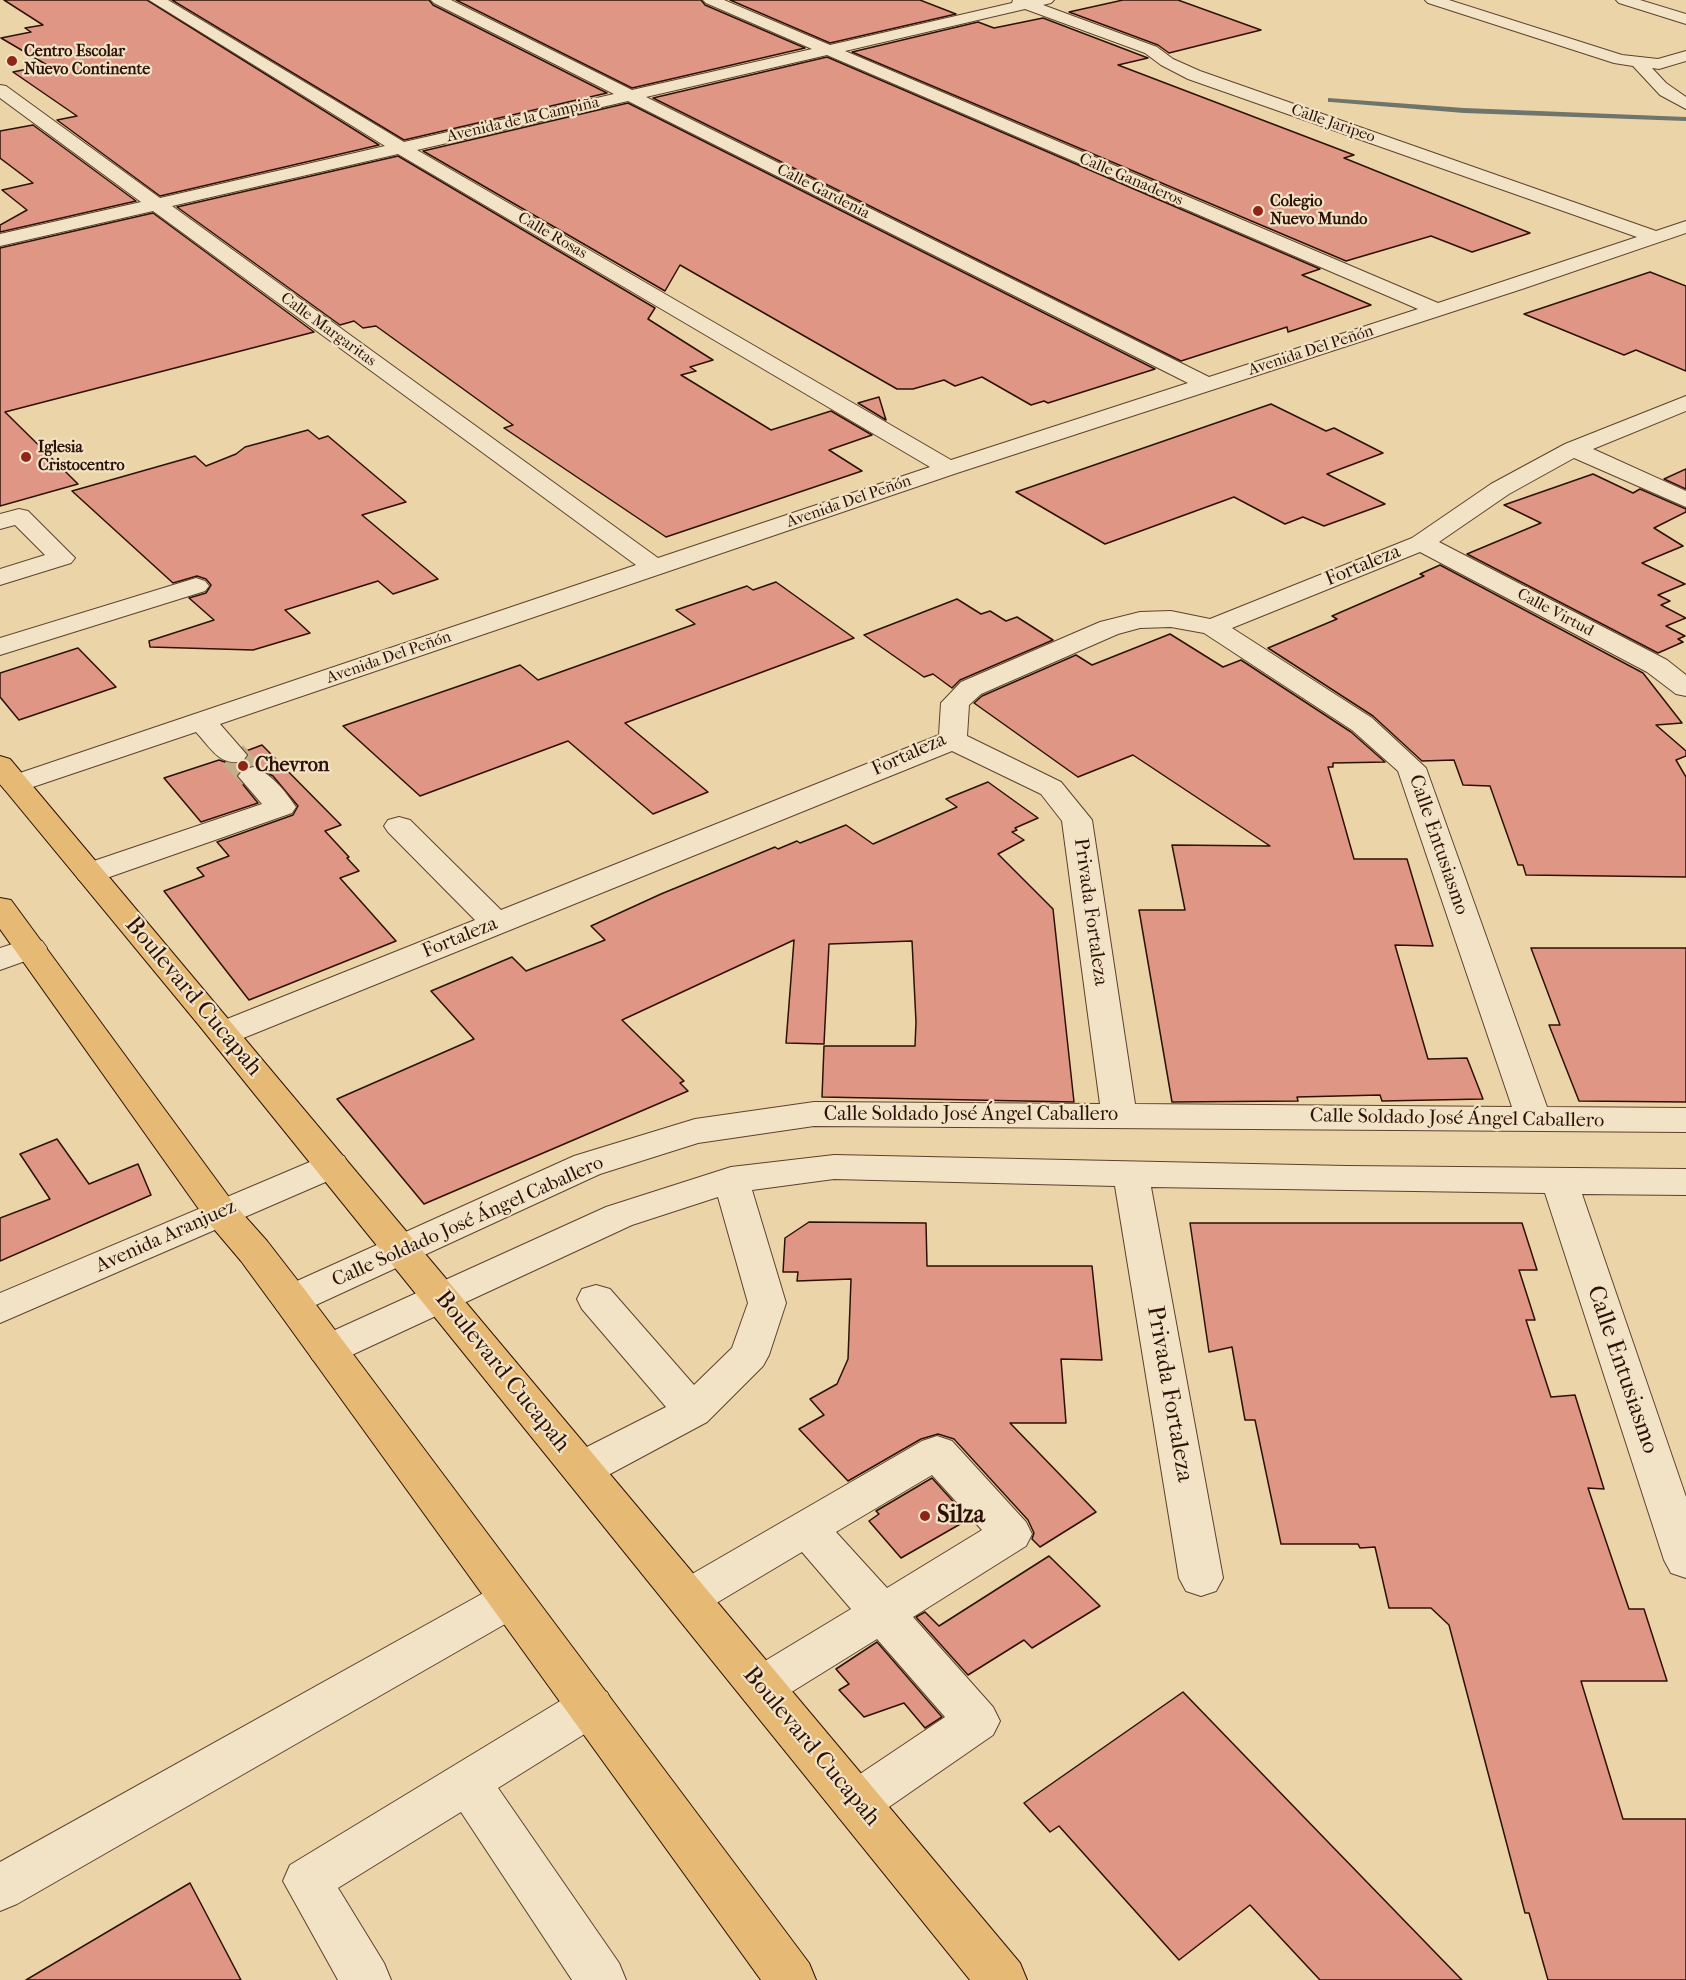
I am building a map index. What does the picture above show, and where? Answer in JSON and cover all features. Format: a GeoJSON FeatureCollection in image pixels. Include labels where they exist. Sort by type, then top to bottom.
{"type":"FeatureCollection","features":[{"type":"Feature","properties":{"kind":"main road","name":"Boulevard Cucapah"},"geometry":{"type":"LineString","coordinates":[[7,775],[224,1033],[1002,1980]]}},
{"type":"Feature","properties":{"kind":"main road"},"geometry":{"type":"LineString","coordinates":[[0,907],[15,954],[221,1213],[255,1251],[791,1980]]}},
{"type":"Feature","properties":{"kind":"street","name":"Calle Rosas"},"geometry":{"type":"LineString","coordinates":[[157,0],[401,148],[949,468]]}},
{"type":"Feature","properties":{"kind":"street","name":"Calle Gardenia"},"geometry":{"type":"LineString","coordinates":[[439,0],[1207,384]]}},
{"type":"Feature","properties":{"kind":"street","name":"Calle Ganaderos"},"geometry":{"type":"LineString","coordinates":[[711,0],[1437,310]]}},
{"type":"Feature","properties":{"kind":"street","name":"Avenida de la Campiña"},"geometry":{"type":"LineString","coordinates":[[0,240],[1021,2],[1046,0]]}},
{"type":"Feature","properties":{"kind":"street"},"geometry":{"type":"LineString","coordinates":[[1433,0],[1620,60],[1640,64],[1659,64],[1686,56]]}},
{"type":"Feature","properties":{"kind":"street"},"geometry":{"type":"LineString","coordinates":[[1624,0],[1686,19]]}},
{"type":"Feature","properties":{"kind":"street","name":"Calle Jaripeo"},"geometry":{"type":"LineString","coordinates":[[1021,2],[1151,50],[1167,62],[1194,75],[1656,237]]}},
{"type":"Feature","properties":{"kind":"street"},"geometry":{"type":"LineString","coordinates":[[1640,64],[1651,80],[1667,94],[1686,104]]}},
{"type":"Feature","properties":{"kind":"street","name":"Calle Margaritas"},"geometry":{"type":"LineString","coordinates":[[0,90],[656,568]]}},
{"type":"Feature","properties":{"kind":"street","name":"Avenida Del Peñón"},"geometry":{"type":"LineString","coordinates":[[7,775],[201,721],[949,468],[1686,227]]}},
{"type":"Feature","properties":{"kind":"street","name":"Fortaleza"},"geometry":{"type":"LineString","coordinates":[[224,1033],[953,740],[955,703],[971,688],[1109,628],[1140,620],[1171,619],[1212,627],[1421,543],[1500,489],[1573,449],[1686,403]]}},
{"type":"Feature","properties":{"kind":"street"},"geometry":{"type":"LineString","coordinates":[[1573,449],[1686,500]]}},
{"type":"Feature","properties":{"kind":"street"},"geometry":{"type":"LineString","coordinates":[[0,522],[20,516],[62,558],[0,577]]}},
{"type":"Feature","properties":{"kind":"street","name":"Calle Virtud"},"geometry":{"type":"LineString","coordinates":[[1421,543],[1657,666],[1686,688]]}},
{"type":"Feature","properties":{"kind":"street"},"geometry":{"type":"LineString","coordinates":[[0,646],[196,586]]}},
{"type":"Feature","properties":{"kind":"street","name":"Calle Entusiasmo"},"geometry":{"type":"LineString","coordinates":[[1212,627],[1362,724],[1412,768],[1534,1120]]}},
{"type":"Feature","properties":{"kind":"street"},"geometry":{"type":"LineString","coordinates":[[90,873],[281,807],[201,721]]}},
{"type":"Feature","properties":{"kind":"street","name":"Privada Fortaleza"},"geometry":{"type":"LineString","coordinates":[[953,740],[1051,788],[1077,820],[1119,1116]]}},
{"type":"Feature","properties":{"kind":"street"},"geometry":{"type":"LineString","coordinates":[[399,826],[496,924]]}},
{"type":"Feature","properties":{"kind":"street","name":"Calle Soldado José Ángel Caballero"},"geometry":{"type":"LineString","coordinates":[[291,1300],[587,1165],[695,1131],[814,1114],[1686,1120]]}},
{"type":"Feature","properties":{"kind":"street","name":"Avenida Aranjuez"},"geometry":{"type":"LineString","coordinates":[[0,1309],[331,1165]]}},
{"type":"Feature","properties":{"kind":"street"},"geometry":{"type":"LineString","coordinates":[[327,1350],[619,1216],[731,1180],[834,1167],[1131,1175],[1686,1182]]}},
{"type":"Feature","properties":{"kind":"street","name":"Privada Fortaleza"},"geometry":{"type":"LineString","coordinates":[[1131,1175],[1201,1578]]}},
{"type":"Feature","properties":{"kind":"street"},"geometry":{"type":"LineString","coordinates":[[582,1469],[693,1411],[749,1355],[767,1303],[731,1180]]}},
{"type":"Feature","properties":{"kind":"street","name":"Calle Entusiasmo"},"geometry":{"type":"LineString","coordinates":[[1559,1180],[1686,1560]]}},
{"type":"Feature","properties":{"kind":"street"},"geometry":{"type":"LineString","coordinates":[[596,1299],[693,1411]]}},
{"type":"Feature","properties":{"kind":"street"},"geometry":{"type":"LineString","coordinates":[[688,1598],[937,1452],[1011,1534],[761,1687]]}},
{"type":"Feature","properties":{"kind":"street"},"geometry":{"type":"LineString","coordinates":[[807,1528],[978,1721],[856,1803]]}},
{"type":"Feature","properties":{"kind":"street"},"geometry":{"type":"LineString","coordinates":[[0,1888],[511,1599]]}},
{"type":"Feature","properties":{"kind":"street"},"geometry":{"type":"LineString","coordinates":[[366,1980],[307,1881],[591,1706]]}},
{"type":"Feature","properties":{"kind":"street"},"geometry":{"type":"LineString","coordinates":[[468,1783],[601,1980]]}},
{"type":"Feature","properties":{"kind":"building"},"geometry":{"type":"Polygon","coordinates":[[[4,0],[147,0],[379,145],[160,196],[57,120],[77,116],[13,72],[47,65],[1,38],[31,32],[25,28],[43,25],[4,0]]]}},
{"type":"Feature","properties":{"kind":"building"},"geometry":{"type":"Polygon","coordinates":[[[172,0],[429,0],[433,5],[607,93],[404,140],[172,0]]]}},
{"type":"Feature","properties":{"kind":"building"},"geometry":{"type":"Polygon","coordinates":[[[456,0],[701,0],[705,5],[805,48],[632,88],[456,0]]]}},
{"type":"Feature","properties":{"kind":"building"},"geometry":{"type":"Polygon","coordinates":[[[730,0],[920,0],[956,14],[830,43],[730,0]]]}},
{"type":"Feature","properties":{"kind":"building"},"geometry":{"type":"Polygon","coordinates":[[[1123,0],[1178,0],[1261,30],[1169,53],[1158,45],[1069,12],[1123,0]]]}},
{"type":"Feature","properties":{"kind":"building"},"geometry":{"type":"Polygon","coordinates":[[[1043,18],[1148,58],[1118,65],[1354,155],[1344,158],[1530,233],[1472,252],[1431,236],[1346,261],[852,52],[978,22],[994,28],[1043,18]]]}},
{"type":"Feature","properties":{"kind":"building"},"geometry":{"type":"Polygon","coordinates":[[[827,57],[1320,269],[1302,275],[1371,305],[1288,332],[1287,327],[1181,361],[653,98],[827,57]]]}},
{"type":"Feature","properties":{"kind":"building"},"geometry":{"type":"Polygon","coordinates":[[[628,103],[1155,369],[1048,403],[1044,401],[1031,405],[982,377],[955,386],[944,380],[913,389],[897,389],[680,265],[665,291],[423,151],[628,103]]]}},
{"type":"Feature","properties":{"kind":"building"},"geometry":{"type":"Polygon","coordinates":[[[33,125],[136,201],[0,232],[0,225],[27,210],[2,190],[33,183],[0,158],[0,131],[33,125]]]}},
{"type":"Feature","properties":{"kind":"building"},"geometry":{"type":"Polygon","coordinates":[[[398,156],[655,308],[648,319],[713,360],[690,367],[696,371],[681,375],[771,430],[831,411],[872,435],[829,450],[862,471],[666,537],[504,428],[513,425],[376,326],[363,328],[354,321],[340,325],[177,207],[398,156]]]}},
{"type":"Feature","properties":{"kind":"building"},"geometry":{"type":"Polygon","coordinates":[[[153,213],[314,332],[5,412],[78,484],[0,506],[0,248],[153,213]]]}},
{"type":"Feature","properties":{"kind":"building"},"geometry":{"type":"Polygon","coordinates":[[[1650,272],[1686,286],[1686,371],[1636,350],[1624,355],[1524,314],[1650,272]]]}},
{"type":"Feature","properties":{"kind":"building"},"geometry":{"type":"Polygon","coordinates":[[[879,397],[886,420],[858,403],[879,397]]]}},
{"type":"Feature","properties":{"kind":"building"},"geometry":{"type":"Polygon","coordinates":[[[1271,404],[1326,431],[1334,428],[1383,453],[1327,474],[1385,504],[1324,526],[1303,517],[1285,524],[1234,497],[1105,544],[1016,492],[1271,404]]]}},
{"type":"Feature","properties":{"kind":"building"},"geometry":{"type":"Polygon","coordinates":[[[308,430],[319,439],[328,436],[406,502],[362,515],[438,579],[393,594],[378,581],[285,610],[310,633],[253,650],[150,647],[149,641],[214,620],[189,598],[206,593],[211,585],[206,579],[197,576],[173,583],[72,491],[195,456],[206,466],[236,454],[245,447],[308,430]]]}},
{"type":"Feature","properties":{"kind":"building"},"geometry":{"type":"Polygon","coordinates":[[[1686,469],[1686,489],[1664,479],[1686,469]]]}},
{"type":"Feature","properties":{"kind":"building"},"geometry":{"type":"Polygon","coordinates":[[[1593,474],[1633,493],[1640,489],[1686,509],[1686,512],[1654,528],[1683,546],[1642,563],[1685,584],[1658,595],[1670,601],[1661,605],[1686,618],[1666,626],[1685,636],[1678,639],[1683,642],[1658,653],[1467,554],[1541,523],[1504,505],[1593,474]]]}},
{"type":"Feature","properties":{"kind":"building"},"geometry":{"type":"Polygon","coordinates":[[[1440,565],[1643,673],[1682,723],[1656,725],[1686,751],[1686,756],[1676,760],[1686,777],[1686,877],[1526,875],[1523,865],[1518,865],[1490,786],[1463,785],[1454,760],[1422,761],[1373,716],[1268,648],[1337,619],[1332,616],[1424,576],[1420,574],[1440,565]]]}},
{"type":"Feature","properties":{"kind":"building"},"geometry":{"type":"Polygon","coordinates":[[[776,582],[854,638],[625,723],[708,792],[653,814],[568,741],[420,796],[343,726],[520,665],[538,680],[695,624],[676,610],[747,586],[753,590],[776,582]]]}},
{"type":"Feature","properties":{"kind":"building"},"geometry":{"type":"Polygon","coordinates":[[[957,599],[981,614],[990,611],[1006,621],[1017,617],[1053,640],[960,680],[952,688],[933,674],[924,677],[864,635],[957,599]]]}},
{"type":"Feature","properties":{"kind":"building"},"geometry":{"type":"Polygon","coordinates":[[[1170,634],[1223,667],[1241,660],[1351,732],[1385,762],[1333,763],[1333,767],[1328,767],[1354,859],[1407,859],[1433,946],[1395,945],[1428,1059],[1467,1058],[1483,1099],[1382,1101],[1380,1095],[1297,1097],[1298,1101],[1172,1102],[1139,910],[1185,910],[1172,845],[1270,846],[1133,755],[1078,777],[974,703],[982,696],[1076,655],[1092,665],[1170,634]]]}},
{"type":"Feature","properties":{"kind":"building"},"geometry":{"type":"Polygon","coordinates":[[[78,648],[116,687],[19,720],[0,697],[0,673],[78,648]]]}},
{"type":"Feature","properties":{"kind":"building"},"geometry":{"type":"Polygon","coordinates":[[[262,745],[341,825],[325,831],[359,871],[340,878],[396,941],[249,1000],[164,891],[204,876],[197,868],[229,856],[217,842],[293,815],[298,806],[273,776],[252,765],[241,769],[236,776],[258,803],[201,822],[164,778],[219,760],[228,763],[243,763],[249,755],[246,751],[262,745]]]}},
{"type":"Feature","properties":{"kind":"building"},"geometry":{"type":"Polygon","coordinates":[[[988,782],[1038,818],[1015,828],[1017,830],[1012,832],[1024,840],[998,854],[1053,909],[1074,1102],[822,1097],[824,1046],[915,1046],[912,941],[829,944],[824,1044],[786,1043],[794,940],[622,1020],[684,1081],[680,1083],[688,1091],[424,1204],[337,1099],[474,1039],[431,991],[512,957],[526,971],[605,940],[591,926],[775,847],[778,849],[797,841],[800,843],[846,825],[873,844],[957,807],[946,799],[988,782]]]}},
{"type":"Feature","properties":{"kind":"building"},"geometry":{"type":"Polygon","coordinates":[[[1531,948],[1686,948],[1686,1102],[1579,1101],[1549,1025],[1560,1025],[1531,948]]]}},
{"type":"Feature","properties":{"kind":"building"},"geometry":{"type":"Polygon","coordinates":[[[57,1139],[89,1184],[138,1164],[151,1195],[0,1261],[0,1218],[50,1199],[20,1154],[57,1139]]]}},
{"type":"Feature","properties":{"kind":"building"},"geometry":{"type":"Polygon","coordinates":[[[809,1222],[926,1223],[927,1266],[1092,1266],[1102,1360],[1061,1359],[1066,1423],[1010,1423],[1096,1512],[1040,1547],[1032,1539],[1034,1533],[1028,1520],[954,1439],[938,1434],[921,1439],[848,1481],[799,1429],[824,1415],[810,1399],[837,1384],[848,1359],[851,1279],[797,1281],[798,1272],[783,1272],[785,1238],[809,1222]]]}},
{"type":"Feature","properties":{"kind":"building"},"geometry":{"type":"Polygon","coordinates":[[[1190,1223],[1522,1223],[1537,1270],[1519,1270],[1535,1320],[1526,1320],[1551,1397],[1575,1395],[1604,1489],[1588,1488],[1629,1609],[1644,1609],[1667,1681],[1581,1681],[1623,1819],[1686,1819],[1686,1980],[1548,1980],[1529,1913],[1525,1913],[1449,1625],[1431,1608],[1389,1608],[1375,1547],[1360,1548],[1358,1544],[1281,1544],[1255,1420],[1245,1420],[1232,1347],[1209,1352],[1190,1223]]]}},
{"type":"Feature","properties":{"kind":"building","name":"Silza"},"geometry":{"type":"Polygon","coordinates":[[[932,1478],[969,1519],[901,1558],[869,1521],[879,1514],[876,1511],[932,1478]]]}},
{"type":"Feature","properties":{"kind":"building"},"geometry":{"type":"Polygon","coordinates":[[[1049,1556],[1100,1606],[1032,1648],[1024,1640],[968,1675],[916,1617],[925,1612],[939,1626],[1049,1556]]]}},
{"type":"Feature","properties":{"kind":"building"},"geometry":{"type":"Polygon","coordinates":[[[877,1642],[942,1717],[925,1728],[904,1703],[864,1717],[839,1690],[849,1684],[836,1669],[877,1642]]]}},
{"type":"Feature","properties":{"kind":"building"},"geometry":{"type":"Polygon","coordinates":[[[1183,1692],[1462,1980],[1320,1980],[1250,1905],[1179,1960],[1059,1826],[1050,1832],[1024,1803],[1183,1692]]]}},
{"type":"Feature","properties":{"kind":"building"},"geometry":{"type":"Polygon","coordinates":[[[190,1883],[241,1980],[26,1980],[190,1883]]]}},
{"type":"Feature","properties":{"kind":"waterway"},"geometry":{"type":"LineString","coordinates":[[1331,100],[1464,111],[1686,119]]}},
{"type":"Feature","properties":{"kind":"tunnel"},"geometry":{"type":"LineString","coordinates":[[233,755],[253,776]]}},
{"type":"Feature","properties":{"kind":"place","name":"Centro Escolar Nuevo Continente"},"geometry":{"type":"Point","coordinates":[12,61]}},
{"type":"Feature","properties":{"kind":"place","name":"Colegio Nuevo Mundo"},"geometry":{"type":"Point","coordinates":[1258,211]}},
{"type":"Feature","properties":{"kind":"place","name":"Iglesia Cristocentro"},"geometry":{"type":"Point","coordinates":[26,457]}},
{"type":"Feature","properties":{"kind":"place","name":"Chevron"},"geometry":{"type":"Point","coordinates":[243,766]}},
{"type":"Feature","properties":{"kind":"place","name":"Silza"},"geometry":{"type":"Point","coordinates":[925,1516]}}]}
